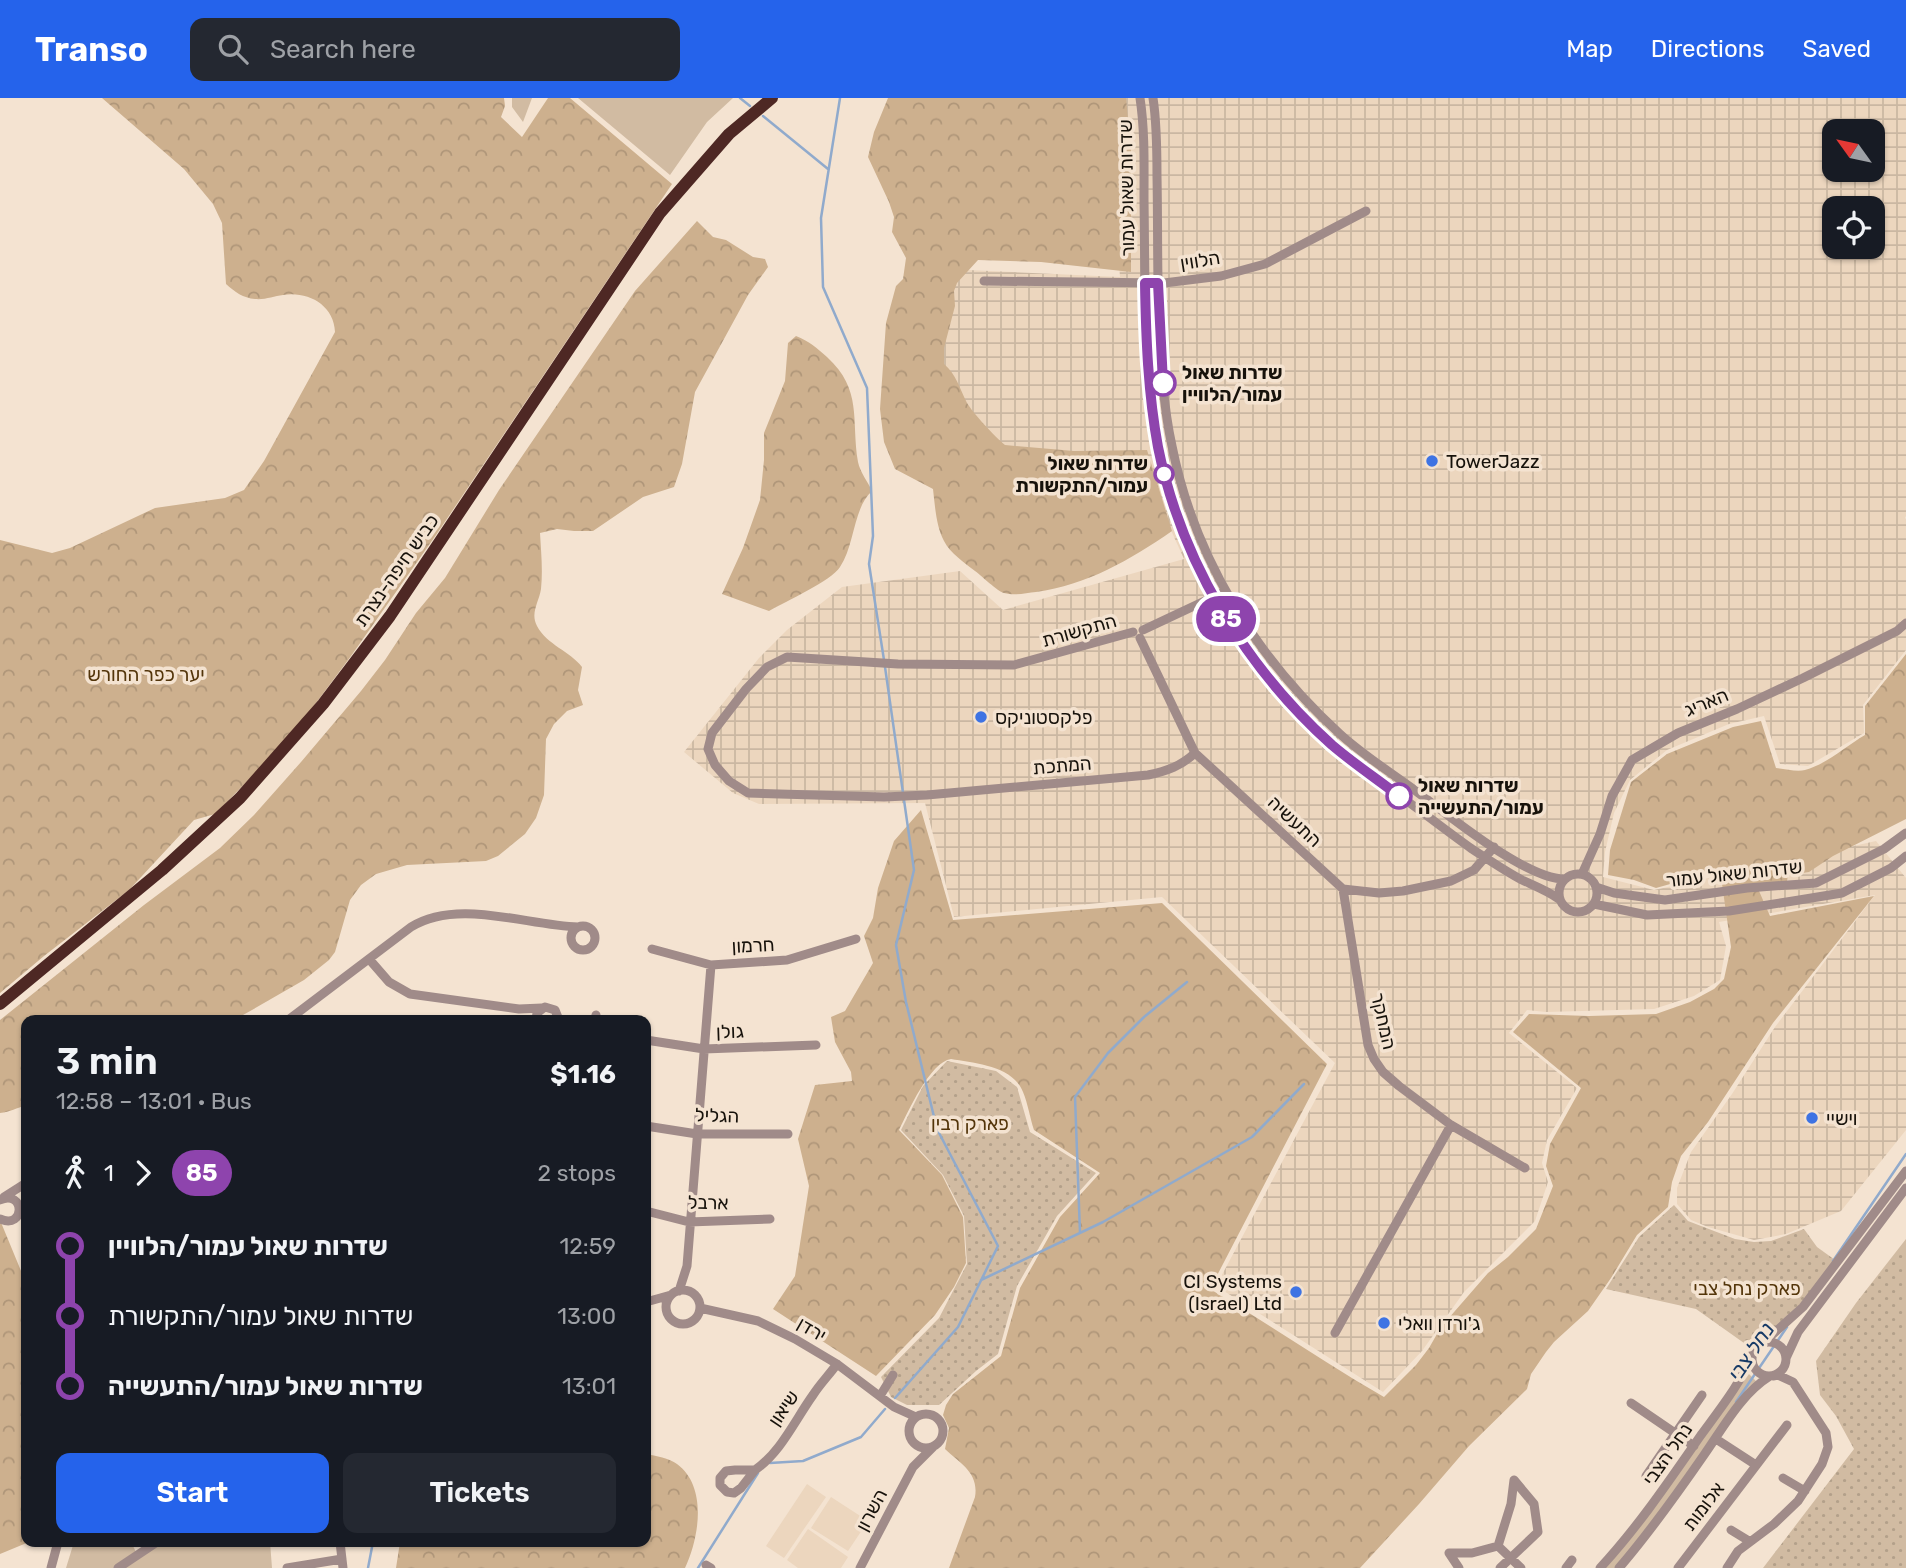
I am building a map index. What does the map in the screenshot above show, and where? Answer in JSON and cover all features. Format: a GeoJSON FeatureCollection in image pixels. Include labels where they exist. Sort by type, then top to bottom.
{"type":"FeatureCollection","features":[{"type":"Feature","properties":{"kind":"highway","name":"כביש חיפה-נצרת"},"geometry":{"type":"LineString","coordinates":[[0,1004],[162,870],[240,798],[323,704],[390,616],[660,214],[729,134],[770,100]]}},
{"type":"Feature","properties":{"kind":"street","name":"שדרות שאול עמור"},"geometry":{"type":"LineString","coordinates":[[1140,98],[1146,321],[1152,407],[1166,482],[1177,516],[1214,598],[1265,674],[1317,731],[1362,768],[1486,858],[1522,880],[1550,892],[1559,900]]}},
{"type":"Feature","properties":{"kind":"street","name":"שדרות שאול עמור"},"geometry":{"type":"LineString","coordinates":[[1153,98],[1158,283],[1165,405],[1171,444],[1189,511],[1226,591],[1275,666],[1334,728],[1370,758],[1494,847],[1545,876],[1564,879]]}},
{"type":"Feature","properties":{"kind":"street","name":"הלווין"},"geometry":{"type":"LineString","coordinates":[[984,281],[1158,283],[1222,276],[1265,264],[1366,211]]}},
{"type":"Feature","properties":{"kind":"street","name":"התקשורת"},"geometry":{"type":"LineString","coordinates":[[927,794],[884,797],[748,793],[729,781],[715,765],[708,749],[712,733],[746,689],[767,667],[787,657],[898,664],[1014,665],[1138,633],[1226,591]]}},
{"type":"Feature","properties":{"kind":"street","name":"האריג"},"geometry":{"type":"LineString","coordinates":[[1582,874],[1600,834],[1612,796],[1632,760],[1678,733],[1802,678],[1897,631],[1906,623]]}},
{"type":"Feature","properties":{"kind":"street","name":"התעשיה"},"geometry":{"type":"LineString","coordinates":[[1138,633],[1195,753],[1343,889]]}},
{"type":"Feature","properties":{"kind":"street","name":"המתכת"},"geometry":{"type":"LineString","coordinates":[[927,794],[1148,775],[1170,770],[1195,753]]}},
{"type":"Feature","properties":{"kind":"street","name":"שדרות שאול עמור"},"geometry":{"type":"LineString","coordinates":[[1596,887],[1614,893],[1665,900],[1747,888],[1816,883],[1884,849],[1906,833]]}},
{"type":"Feature","properties":{"kind":"street"},"geometry":{"type":"LineString","coordinates":[[1343,889],[1379,893],[1451,881],[1474,870],[1494,847]]}},
{"type":"Feature","properties":{"kind":"street","name":"שדרות שאול עמור"},"geometry":{"type":"LineString","coordinates":[[1594,904],[1647,915],[1729,911],[1842,893],[1891,868],[1906,856]]}},
{"type":"Feature","properties":{"kind":"street"},"geometry":{"type":"LineString","coordinates":[[1582,874],[1588,876],[1596,887],[1596,899],[1594,904],[1577,913],[1565,908],[1559,900],[1558,890],[1569,875],[1582,874]]}},
{"type":"Feature","properties":{"kind":"street","name":"המחקר"},"geometry":{"type":"LineString","coordinates":[[1343,889],[1368,1045],[1374,1059],[1383,1072],[1399,1086],[1451,1125],[1525,1168]]}},
{"type":"Feature","properties":{"kind":"street"},"geometry":{"type":"LineString","coordinates":[[295,1015],[419,922],[430,917],[471,913],[552,926],[585,926],[592,929],[595,935],[593,944],[586,950],[579,949],[566,933],[552,926]]}},
{"type":"Feature","properties":{"kind":"street"},"geometry":{"type":"LineString","coordinates":[[572,939],[573,932],[578,927]]}},
{"type":"Feature","properties":{"kind":"street","name":"חרמון"},"geometry":{"type":"LineString","coordinates":[[652,949],[711,965],[787,960],[856,939]]}},
{"type":"Feature","properties":{"kind":"street"},"geometry":{"type":"LineString","coordinates":[[369,959],[389,982],[410,994],[519,1009],[549,1007],[558,1015]]}},
{"type":"Feature","properties":{"kind":"street"},"geometry":{"type":"LineString","coordinates":[[687,1266],[667,1304],[671,1318],[682,1324],[695,1318],[700,1308],[687,1266],[711,965]]}},
{"type":"Feature","properties":{"kind":"street"},"geometry":{"type":"LineString","coordinates":[[536,1015],[542,1008]]}},
{"type":"Feature","properties":{"kind":"street"},"geometry":{"type":"LineString","coordinates":[[519,1009],[528,1015]]}},
{"type":"Feature","properties":{"kind":"street","name":"גולן"},"geometry":{"type":"LineString","coordinates":[[651,1041],[704,1049],[816,1045]]}},
{"type":"Feature","properties":{"kind":"street"},"geometry":{"type":"LineString","coordinates":[[1335,1333],[1451,1125]]}},
{"type":"Feature","properties":{"kind":"street","name":"הגליל"},"geometry":{"type":"LineString","coordinates":[[651,1127],[697,1134],[788,1134]]}},
{"type":"Feature","properties":{"kind":"street"},"geometry":{"type":"LineString","coordinates":[[1727,1568],[1738,1551],[1774,1524],[1798,1501],[1822,1464],[1828,1447],[1826,1433],[1793,1382],[1755,1370],[1752,1353],[1803,1307],[1906,1171]]}},
{"type":"Feature","properties":{"kind":"street"},"geometry":{"type":"LineString","coordinates":[[1,1200],[21,1186]]}},
{"type":"Feature","properties":{"kind":"street"},"geometry":{"type":"LineString","coordinates":[[1771,1376],[1782,1369],[1798,1332],[1906,1188]]}},
{"type":"Feature","properties":{"kind":"street"},"geometry":{"type":"LineString","coordinates":[[0,1219],[9,1222],[15,1219],[19,1213],[21,1190]]}},
{"type":"Feature","properties":{"kind":"street"},"geometry":{"type":"LineString","coordinates":[[1,1200],[9,1198],[18,1204]]}},
{"type":"Feature","properties":{"kind":"street","name":"ארבל"},"geometry":{"type":"LineString","coordinates":[[651,1212],[689,1222],[770,1219]]}},
{"type":"Feature","properties":{"kind":"street"},"geometry":{"type":"LineString","coordinates":[[651,1301],[687,1290],[694,1294]]}},
{"type":"Feature","properties":{"kind":"street"},"geometry":{"type":"LineString","coordinates":[[651,1305],[667,1311]]}},
{"type":"Feature","properties":{"kind":"street","name":"ירדן"},"geometry":{"type":"LineString","coordinates":[[700,1308],[758,1321],[795,1339],[837,1364],[894,1407],[916,1417]]}},
{"type":"Feature","properties":{"kind":"street"},"geometry":{"type":"LineString","coordinates":[[1763,1343],[1780,1346],[1797,1389]]}},
{"type":"Feature","properties":{"kind":"street","name":"נחל הצבי"},"geometry":{"type":"LineString","coordinates":[[1600,1568],[1646,1513],[1694,1446],[1740,1379],[1752,1353]]}},
{"type":"Feature","properties":{"kind":"street","name":"שיאון"},"geometry":{"type":"LineString","coordinates":[[755,1469],[764,1463],[780,1444],[837,1364]]}},
{"type":"Feature","properties":{"kind":"street"},"geometry":{"type":"LineString","coordinates":[[880,1396],[892,1375]]}},
{"type":"Feature","properties":{"kind":"street","name":"נחל הצבי"},"geometry":{"type":"LineString","coordinates":[[1619,1568],[1658,1522],[1751,1390],[1771,1376]]}},
{"type":"Feature","properties":{"kind":"street"},"geometry":{"type":"LineString","coordinates":[[1646,1476],[1702,1395]]}},
{"type":"Feature","properties":{"kind":"street"},"geometry":{"type":"LineString","coordinates":[[1632,1403],[1694,1446]]}},
{"type":"Feature","properties":{"kind":"street","name":"ירדן"},"geometry":{"type":"LineString","coordinates":[[894,1407],[909,1429]]}},
{"type":"Feature","properties":{"kind":"street"},"geometry":{"type":"LineString","coordinates":[[929,1413],[934,1415],[944,1429],[942,1440],[933,1447],[922,1448],[913,1443],[909,1429],[916,1417],[929,1413]]}},
{"type":"Feature","properties":{"kind":"street","name":"אלומות"},"geometry":{"type":"LineString","coordinates":[[1678,1568],[1787,1425]]}},
{"type":"Feature","properties":{"kind":"street"},"geometry":{"type":"LineString","coordinates":[[1716,1439],[1756,1465]]}},
{"type":"Feature","properties":{"kind":"street","name":"השרון"},"geometry":{"type":"LineString","coordinates":[[913,1443],[913,1467]]}},
{"type":"Feature","properties":{"kind":"street","name":"השרון"},"geometry":{"type":"LineString","coordinates":[[860,1568],[913,1467],[933,1447]]}},
{"type":"Feature","properties":{"kind":"street"},"geometry":{"type":"LineString","coordinates":[[1783,1478],[1805,1491]]}},
{"type":"Feature","properties":{"kind":"street"},"geometry":{"type":"LineString","coordinates":[[1498,1546],[1511,1504],[1514,1479],[1534,1504],[1538,1532],[1500,1568]]}},
{"type":"Feature","properties":{"kind":"street"},"geometry":{"type":"LineString","coordinates":[[1731,1530],[1749,1541]]}},
{"type":"Feature","properties":{"kind":"street"},"geometry":{"type":"LineString","coordinates":[[1498,1546],[1521,1568]]}},
{"type":"Feature","properties":{"kind":"street"},"geometry":{"type":"LineString","coordinates":[[1459,1568],[1448,1553],[1472,1553],[1498,1546]]}},
{"type":"Feature","properties":{"kind":"street"},"geometry":{"type":"LineString","coordinates":[[51,1568],[57,1547]]}},
{"type":"Feature","properties":{"kind":"street"},"geometry":{"type":"LineString","coordinates":[[118,1568],[150,1547]]}},
{"type":"Feature","properties":{"kind":"street"},"geometry":{"type":"LineString","coordinates":[[286,1568],[343,1564]]}},
{"type":"Feature","properties":{"kind":"shaded area"},"geometry":{"type":"Polygon","coordinates":[[[1101,98],[1906,98],[1906,650],[1863,705],[1864,733],[1808,766],[1780,764],[1764,716],[1729,724],[1667,750],[1630,780],[1614,813],[1605,852],[1603,877],[1654,890],[1876,841],[1906,878],[1906,1130],[1841,1211],[1786,1234],[1754,1240],[1691,1220],[1677,1204],[1677,1188],[1691,1152],[1775,1027],[1875,895],[1719,922],[1726,946],[1720,980],[1694,996],[1654,1009],[1546,1012],[1527,1010],[1509,1033],[1577,1088],[1547,1140],[1542,1163],[1548,1182],[1535,1221],[1464,1292],[1422,1351],[1383,1392],[1216,1286],[1335,1063],[1162,897],[954,917],[925,803],[759,804],[733,793],[684,752],[759,658],[787,630],[842,587],[960,571],[1003,610],[1184,559],[1141,464],[997,455],[947,389],[927,329],[947,269],[1120,277],[1110,150],[1101,98]]]}},
{"type":"Feature","properties":{"kind":"shaded area"},"geometry":{"type":"Polygon","coordinates":[[[807,1484],[826,1497],[784,1558],[766,1546],[807,1484]]]}},
{"type":"Feature","properties":{"kind":"shaded area"},"geometry":{"type":"Polygon","coordinates":[[[831,1497],[868,1521],[848,1551],[811,1528],[831,1497]]]}},
{"type":"Feature","properties":{"kind":"shaded area"},"geometry":{"type":"Polygon","coordinates":[[[808,1529],[848,1557],[841,1568],[798,1568],[787,1560],[808,1529]]]}},
{"type":"Feature","properties":{"kind":"green space","name":"יער כפר החורש"},"geometry":{"type":"Polygon","coordinates":[[[102,98],[504,98],[505,106],[501,117],[522,137],[548,98],[570,98],[672,184],[436,535],[310,711],[265,763],[215,814],[194,820],[129,890],[0,993],[0,540],[52,553],[70,548],[155,508],[225,498],[244,490],[264,461],[335,332],[334,322],[325,307],[310,298],[292,294],[251,298],[239,294],[226,284],[222,223],[213,204],[184,169],[102,98]]]}},
{"type":"Feature","properties":{"kind":"green space"},"geometry":{"type":"Polygon","coordinates":[[[512,98],[532,98],[523,122],[512,107],[512,98]]]}},
{"type":"Feature","properties":{"kind":"green space"},"geometry":{"type":"Polygon","coordinates":[[[578,98],[733,98],[707,122],[670,175],[578,98]]]}},
{"type":"Feature","properties":{"kind":"green space"},"geometry":{"type":"Polygon","coordinates":[[[888,98],[1126,98],[1131,151],[1131,272],[1041,262],[978,260],[957,283],[954,291],[955,306],[944,348],[944,364],[955,377],[967,403],[984,425],[1005,445],[1074,451],[1147,450],[1172,531],[1107,570],[1055,589],[1016,594],[1001,592],[958,558],[947,545],[941,535],[933,489],[895,469],[884,442],[880,409],[886,323],[896,286],[903,279],[906,258],[892,232],[894,217],[868,157],[874,132],[888,98]]]}},
{"type":"Feature","properties":{"kind":"green space"},"geometry":{"type":"Polygon","coordinates":[[[697,221],[713,237],[726,240],[753,257],[765,259],[768,267],[748,295],[695,392],[682,464],[674,487],[643,497],[593,531],[557,529],[540,533],[542,582],[535,621],[541,633],[582,667],[578,690],[583,705],[567,711],[554,724],[546,739],[544,795],[536,818],[525,834],[498,856],[486,861],[407,865],[376,874],[361,885],[350,900],[335,952],[329,960],[304,980],[243,1015],[21,1015],[21,1107],[0,1113],[0,1020],[220,848],[254,815],[301,762],[361,691],[416,613],[445,578],[499,490],[635,291],[697,221]]]}},
{"type":"Feature","properties":{"kind":"green space"},"geometry":{"type":"Polygon","coordinates":[[[796,336],[827,357],[846,381],[853,406],[858,462],[872,491],[861,507],[849,548],[835,573],[769,611],[722,594],[743,548],[760,500],[764,433],[785,381],[788,343],[796,336]]]}},
{"type":"Feature","properties":{"kind":"green space"},"geometry":{"type":"Polygon","coordinates":[[[1906,654],[1906,819],[1833,856],[1809,872],[1788,875],[1787,881],[1759,891],[1770,916],[1874,896],[1773,1023],[1708,1122],[1681,1156],[1672,1182],[1668,1207],[1637,1235],[1588,1311],[1546,1352],[1531,1374],[1527,1389],[1469,1446],[1360,1568],[949,1568],[976,1489],[968,1470],[945,1449],[949,1428],[943,1415],[946,1405],[953,1394],[1001,1356],[1020,1288],[1060,1217],[1100,1173],[1034,1130],[1023,1092],[1011,1076],[982,1064],[951,1059],[943,1062],[920,1089],[899,1130],[942,1175],[963,1217],[966,1263],[935,1315],[876,1376],[773,1309],[795,1276],[809,1186],[798,1139],[815,1085],[852,1081],[851,1072],[835,1042],[831,1017],[845,1011],[873,963],[864,936],[873,918],[878,888],[894,841],[921,810],[953,920],[1162,903],[1327,1064],[1210,1289],[1384,1397],[1416,1365],[1441,1327],[1488,1273],[1536,1229],[1553,1186],[1546,1166],[1550,1144],[1581,1088],[1513,1032],[1529,1014],[1656,1014],[1690,1002],[1714,989],[1724,979],[1731,947],[1720,870],[1656,888],[1608,875],[1610,850],[1631,782],[1667,754],[1733,727],[1761,721],[1776,768],[1798,771],[1813,767],[1865,735],[1865,706],[1906,654]]]}},
{"type":"Feature","properties":{"kind":"green space","name":"פארק רבין"},"geometry":{"type":"Polygon","coordinates":[[[947,1061],[996,1071],[1017,1087],[1030,1132],[1096,1173],[1057,1216],[1017,1286],[998,1354],[939,1405],[907,1405],[891,1397],[881,1377],[939,1318],[967,1264],[964,1216],[943,1175],[901,1130],[923,1086],[947,1061]]]}},
{"type":"Feature","properties":{"kind":"green space","name":"פארק נחל צבי"},"geometry":{"type":"Polygon","coordinates":[[[1674,1205],[1688,1221],[1735,1239],[1771,1241],[1804,1229],[1817,1247],[1835,1260],[1807,1298],[1751,1348],[1696,1309],[1606,1289],[1639,1237],[1674,1205]]]}},
{"type":"Feature","properties":{"kind":"green space"},"geometry":{"type":"Polygon","coordinates":[[[0,1220],[21,1271],[21,1545],[0,1554],[0,1220]]]}},
{"type":"Feature","properties":{"kind":"green space"},"geometry":{"type":"Polygon","coordinates":[[[1906,1239],[1906,1568],[1763,1568],[1854,1449],[1836,1416],[1820,1395],[1816,1361],[1856,1303],[1906,1239]]]}},
{"type":"Feature","properties":{"kind":"green space"},"geometry":{"type":"Polygon","coordinates":[[[1747,1372],[1757,1382],[1661,1514],[1616,1568],[1603,1568],[1747,1372]]]}},
{"type":"Feature","properties":{"kind":"green space"},"geometry":{"type":"Polygon","coordinates":[[[651,1455],[677,1464],[687,1474],[697,1499],[697,1528],[685,1568],[396,1568],[399,1547],[651,1547],[651,1455]]]}},
{"type":"Feature","properties":{"kind":"green space"},"geometry":{"type":"Polygon","coordinates":[[[72,1547],[134,1547],[139,1558],[156,1547],[270,1547],[272,1568],[66,1568],[72,1547]]]}},
{"type":"Feature","properties":{"kind":"waterway"},"geometry":{"type":"LineString","coordinates":[[740,98],[750,106]]}},
{"type":"Feature","properties":{"kind":"waterway"},"geometry":{"type":"LineString","coordinates":[[840,98],[821,218],[823,287],[867,388],[873,536],[869,564],[884,660]]}},
{"type":"Feature","properties":{"kind":"waterway"},"geometry":{"type":"LineString","coordinates":[[763,116],[828,169]]}},
{"type":"Feature","properties":{"kind":"waterway"},"geometry":{"type":"LineString","coordinates":[[885,667],[914,870],[896,945],[906,1002],[937,1129],[998,1246],[958,1327],[895,1398]]}},
{"type":"Feature","properties":{"kind":"waterway"},"geometry":{"type":"LineString","coordinates":[[1080,1233],[1075,1097],[1108,1053],[1144,1017],[1187,982]]}},
{"type":"Feature","properties":{"kind":"waterway"},"geometry":{"type":"LineString","coordinates":[[981,1280],[1103,1222],[1252,1137],[1304,1084]]}},
{"type":"Feature","properties":{"kind":"waterway","name":"נחל צבי"},"geometry":{"type":"LineString","coordinates":[[1833,1261],[1906,1154]]}},
{"type":"Feature","properties":{"kind":"waterway","name":"נחל צבי"},"geometry":{"type":"LineString","coordinates":[[1736,1402],[1787,1327]]}},
{"type":"Feature","properties":{"kind":"waterway"},"geometry":{"type":"LineString","coordinates":[[770,1463],[803,1461],[861,1437],[885,1409]]}},
{"type":"Feature","properties":{"kind":"waterway"},"geometry":{"type":"LineString","coordinates":[[698,1568],[758,1473]]}},
{"type":"Feature","properties":{"kind":"waterway"},"geometry":{"type":"LineString","coordinates":[[368,1568],[372,1547]]}},
{"type":"Feature","properties":{"kind":"bus line","name":"85"},"geometry":{"type":"LineString","coordinates":[[1163,383],[1158,283],[1145,283],[1152,407],[1158,447],[1177,516],[1210,590],[1229,624],[1289,702],[1332,745],[1399,796]]}},
{"type":"Feature","properties":{"kind":"place","name":"שדרות שאול עמור/הלוויין"},"geometry":{"type":"Point","coordinates":[1163,383]}},
{"type":"Feature","properties":{"kind":"place","name":"TowerJazz"},"geometry":{"type":"Point","coordinates":[1432,461]}},
{"type":"Feature","properties":{"kind":"place","name":"שדרות שאול עמור/התקשורת"},"geometry":{"type":"Point","coordinates":[1164,474]}},
{"type":"Feature","properties":{"kind":"place","name":"פלקסטוניקס"},"geometry":{"type":"Point","coordinates":[981,717]}},
{"type":"Feature","properties":{"kind":"place","name":"שדרות שאול עמור/התעשייה"},"geometry":{"type":"Point","coordinates":[1399,796]}},
{"type":"Feature","properties":{"kind":"place","name":"וישיי"},"geometry":{"type":"Point","coordinates":[1812,1118]}},
{"type":"Feature","properties":{"kind":"place","name":"CI Systems (Israel) Ltd"},"geometry":{"type":"Point","coordinates":[1296,1292]}},
{"type":"Feature","properties":{"kind":"place","name":"ג'ורדן וואלי"},"geometry":{"type":"Point","coordinates":[1384,1323]}}]}
